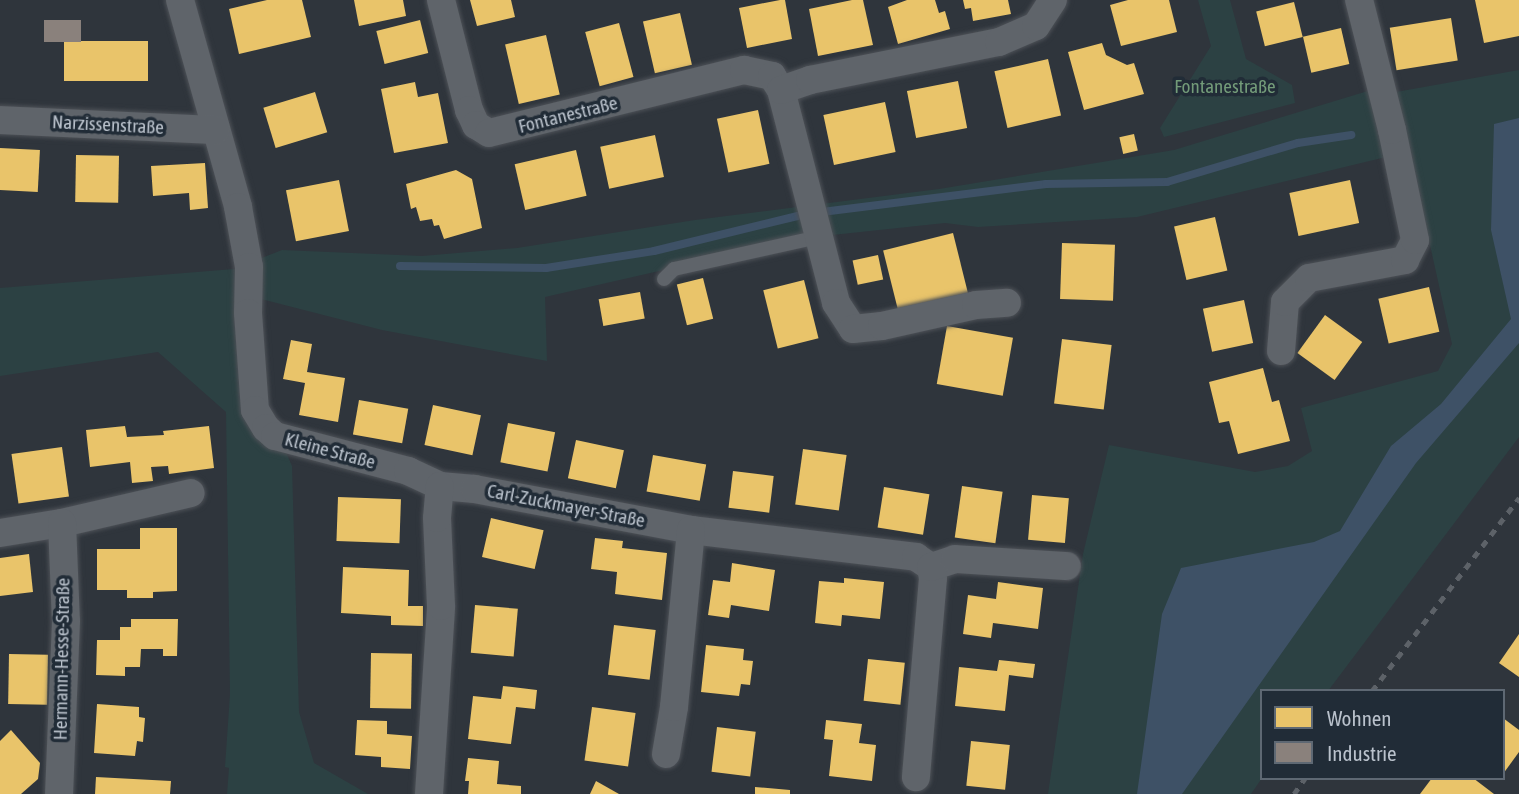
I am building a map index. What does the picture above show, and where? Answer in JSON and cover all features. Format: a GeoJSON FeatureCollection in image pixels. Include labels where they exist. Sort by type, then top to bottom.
{"type":"FeatureCollection","features":[{"type":"Feature","properties":{"kind":"street","name":"Kleine Straße"},"geometry":{"type":"LineString","coordinates":[[182,0],[238,207],[250,267],[248,313],[255,410],[275,436],[408,471],[440,486]]}},
{"type":"Feature","properties":{"kind":"street","name":"Fontanestraße"},"geometry":{"type":"LineString","coordinates":[[441,0],[469,110],[476,125],[489,133],[744,70],[772,76],[781,90]]}},
{"type":"Feature","properties":{"kind":"street"},"geometry":{"type":"LineString","coordinates":[[1281,351],[1285,302],[1309,278],[1405,260],[1415,240],[1392,130],[1359,0]]}},
{"type":"Feature","properties":{"kind":"street"},"geometry":{"type":"LineString","coordinates":[[1007,303],[976,305],[882,326],[853,329],[836,303],[781,90],[810,80],[999,42],[1036,26],[1051,1]]}},
{"type":"Feature","properties":{"kind":"street","name":"Narzissenstraße"},"geometry":{"type":"LineString","coordinates":[[0,120],[216,130]]}},
{"type":"Feature","properties":{"kind":"street"},"geometry":{"type":"LineString","coordinates":[[429,794],[441,606],[437,518],[440,486]]}},
{"type":"Feature","properties":{"kind":"street","name":"Carl-Zuckmayer-Straße"},"geometry":{"type":"LineString","coordinates":[[440,486],[475,489],[691,530],[916,557],[930,567]]}},
{"type":"Feature","properties":{"kind":"street"},"geometry":{"type":"LineString","coordinates":[[0,533],[62,523],[191,493]]}},
{"type":"Feature","properties":{"kind":"street","name":"Hermann-Hesse-Straße"},"geometry":{"type":"LineString","coordinates":[[59,794],[66,621],[62,523]]}},
{"type":"Feature","properties":{"kind":"street"},"geometry":{"type":"LineString","coordinates":[[666,754],[674,707],[691,530]]}},
{"type":"Feature","properties":{"kind":"street"},"geometry":{"type":"LineString","coordinates":[[916,777],[933,578],[930,567],[955,559],[1068,566]]}},
{"type":"Feature","properties":{"kind":"lane"},"geometry":{"type":"LineString","coordinates":[[664,279],[674,270],[818,237]]}},
{"type":"Feature","properties":{"kind":"green space","name":"Fontanestraße"},"geometry":{"type":"Polygon","coordinates":[[[1198,0],[1230,0],[1246,59],[1292,85],[1295,103],[1164,137],[1160,128],[1211,46],[1198,0]]]}},
{"type":"Feature","properties":{"kind":"green space"},"geometry":{"type":"Polygon","coordinates":[[[1519,70],[1519,437],[1330,689],[1260,689],[1261,780],[1251,794],[1048,794],[1083,554],[1109,445],[1255,472],[1288,466],[1312,451],[1301,408],[1438,371],[1452,344],[1396,92],[1519,70]]]}},
{"type":"Feature","properties":{"kind":"green space"},"geometry":{"type":"Polygon","coordinates":[[[1371,90],[1386,157],[1137,217],[978,227],[945,223],[804,238],[545,297],[547,361],[382,330],[261,299],[267,408],[292,466],[299,712],[314,763],[368,794],[227,794],[229,768],[225,767],[230,694],[226,412],[158,352],[0,376],[0,288],[234,269],[282,250],[422,256],[517,248],[695,220],[939,189],[1174,150],[1371,90]]]}},
{"type":"Feature","properties":{"kind":"water"},"geometry":{"type":"Polygon","coordinates":[[[1519,118],[1519,343],[1416,463],[1182,794],[1137,794],[1162,614],[1181,568],[1314,542],[1340,531],[1391,446],[1441,404],[1511,319],[1491,230],[1494,124],[1519,118]]]}},
{"type":"Feature","properties":{"kind":"building: Wohnen"},"geometry":{"type":"Polygon","coordinates":[[[267,0],[302,0],[311,37],[239,54],[229,9],[267,0]]]}},
{"type":"Feature","properties":{"kind":"building: Wohnen"},"geometry":{"type":"Polygon","coordinates":[[[354,0],[403,0],[406,16],[359,26],[354,0]]]}},
{"type":"Feature","properties":{"kind":"building: Wohnen"},"geometry":{"type":"Polygon","coordinates":[[[470,0],[511,0],[515,17],[477,26],[470,0]]]}},
{"type":"Feature","properties":{"kind":"building: Wohnen"},"geometry":{"type":"Polygon","coordinates":[[[785,0],[792,39],[747,48],[739,8],[785,0]]]}},
{"type":"Feature","properties":{"kind":"building: Wohnen"},"geometry":{"type":"Polygon","coordinates":[[[863,0],[873,45],[818,56],[809,9],[863,0]]]}},
{"type":"Feature","properties":{"kind":"building: Wohnen"},"geometry":{"type":"Polygon","coordinates":[[[907,0],[935,0],[939,13],[945,11],[950,29],[898,44],[888,7],[907,0]]]}},
{"type":"Feature","properties":{"kind":"building: Wohnen"},"geometry":{"type":"Polygon","coordinates":[[[963,0],[1008,0],[1011,14],[973,21],[971,8],[965,9],[963,0]]]}},
{"type":"Feature","properties":{"kind":"building: Wohnen"},"geometry":{"type":"Polygon","coordinates":[[[1128,0],[1169,0],[1177,32],[1121,46],[1110,5],[1128,0]]]}},
{"type":"Feature","properties":{"kind":"building: Wohnen"},"geometry":{"type":"Polygon","coordinates":[[[1475,0],[1519,0],[1519,36],[1484,43],[1475,0]]]}},
{"type":"Feature","properties":{"kind":"building: Wohnen"},"geometry":{"type":"Polygon","coordinates":[[[1294,2],[1303,37],[1265,46],[1256,11],[1294,2]]]}},
{"type":"Feature","properties":{"kind":"building: Wohnen"},"geometry":{"type":"Polygon","coordinates":[[[680,13],[692,65],[655,73],[643,22],[680,13]]]}},
{"type":"Feature","properties":{"kind":"building: Wohnen"},"geometry":{"type":"Polygon","coordinates":[[[1451,18],[1458,60],[1396,70],[1390,28],[1451,18]]]}},
{"type":"Feature","properties":{"kind":"building: Wohnen"},"geometry":{"type":"Polygon","coordinates":[[[420,20],[428,53],[385,64],[376,31],[420,20]]]}},
{"type":"Feature","properties":{"kind":"building: Wohnen"},"geometry":{"type":"Polygon","coordinates":[[[619,23],[633,77],[600,86],[585,32],[619,23]]]}},
{"type":"Feature","properties":{"kind":"building: Wohnen"},"geometry":{"type":"Polygon","coordinates":[[[1341,28],[1349,64],[1311,73],[1303,37],[1341,28]]]}},
{"type":"Feature","properties":{"kind":"building: Wohnen"},"geometry":{"type":"Polygon","coordinates":[[[546,35],[560,94],[519,104],[505,44],[546,35]]]}},
{"type":"Feature","properties":{"kind":"building: Wohnen"},"geometry":{"type":"Polygon","coordinates":[[[64,41],[148,41],[148,81],[64,81],[64,41]]]}},
{"type":"Feature","properties":{"kind":"building: Wohnen"},"geometry":{"type":"Polygon","coordinates":[[[1102,43],[1106,55],[1127,65],[1134,63],[1144,94],[1084,110],[1068,52],[1102,43]]]}},
{"type":"Feature","properties":{"kind":"building: Wohnen"},"geometry":{"type":"Polygon","coordinates":[[[1048,59],[1061,116],[1007,128],[994,71],[1048,59]]]}},
{"type":"Feature","properties":{"kind":"building: Wohnen"},"geometry":{"type":"Polygon","coordinates":[[[958,81],[967,128],[916,138],[907,91],[958,81]]]}},
{"type":"Feature","properties":{"kind":"building: Wohnen"},"geometry":{"type":"Polygon","coordinates":[[[415,82],[418,97],[438,93],[448,143],[394,153],[381,89],[415,82]]]}},
{"type":"Feature","properties":{"kind":"building: Wohnen"},"geometry":{"type":"Polygon","coordinates":[[[315,92],[327,132],[276,148],[263,108],[315,92]]]}},
{"type":"Feature","properties":{"kind":"building: Wohnen"},"geometry":{"type":"Polygon","coordinates":[[[885,102],[896,152],[834,165],[823,115],[885,102]]]}},
{"type":"Feature","properties":{"kind":"building: Wohnen"},"geometry":{"type":"Polygon","coordinates":[[[758,110],[769,164],[728,173],[717,119],[758,110]]]}},
{"type":"Feature","properties":{"kind":"building: Wohnen"},"geometry":{"type":"Polygon","coordinates":[[[1134,134],[1138,151],[1123,154],[1119,137],[1134,134]]]}},
{"type":"Feature","properties":{"kind":"building: Wohnen"},"geometry":{"type":"Polygon","coordinates":[[[655,135],[664,177],[609,189],[600,147],[655,135]]]}},
{"type":"Feature","properties":{"kind":"building: Wohnen"},"geometry":{"type":"Polygon","coordinates":[[[0,148],[40,150],[38,192],[0,190],[0,148]]]}},
{"type":"Feature","properties":{"kind":"building: Wohnen"},"geometry":{"type":"Polygon","coordinates":[[[576,150],[587,196],[525,210],[515,164],[576,150]]]}},
{"type":"Feature","properties":{"kind":"building: Wohnen"},"geometry":{"type":"Polygon","coordinates":[[[76,155],[119,156],[118,203],[75,202],[76,155]]]}},
{"type":"Feature","properties":{"kind":"building: Wohnen"},"geometry":{"type":"Polygon","coordinates":[[[205,163],[208,208],[190,210],[189,193],[153,196],[151,166],[205,163]]]}},
{"type":"Feature","properties":{"kind":"building: Wohnen"},"geometry":{"type":"Polygon","coordinates":[[[456,170],[472,179],[482,228],[444,239],[439,225],[434,226],[432,219],[420,221],[416,207],[411,209],[406,184],[456,170]]]}},
{"type":"Feature","properties":{"kind":"building: Wohnen"},"geometry":{"type":"Polygon","coordinates":[[[339,180],[349,231],[296,241],[286,190],[339,180]]]}},
{"type":"Feature","properties":{"kind":"building: Wohnen"},"geometry":{"type":"Polygon","coordinates":[[[1350,180],[1359,223],[1299,236],[1289,193],[1350,180]]]}},
{"type":"Feature","properties":{"kind":"building: Wohnen"},"geometry":{"type":"Polygon","coordinates":[[[1215,217],[1227,271],[1186,280],[1174,226],[1215,217]]]}},
{"type":"Feature","properties":{"kind":"building: Wohnen"},"geometry":{"type":"Polygon","coordinates":[[[953,233],[968,293],[898,311],[883,250],[953,233]]]}},
{"type":"Feature","properties":{"kind":"building: Wohnen"},"geometry":{"type":"Polygon","coordinates":[[[1062,243],[1115,245],[1113,301],[1060,299],[1062,243]]]}},
{"type":"Feature","properties":{"kind":"building: Wohnen"},"geometry":{"type":"Polygon","coordinates":[[[878,255],[883,279],[858,285],[853,260],[878,255]]]}},
{"type":"Feature","properties":{"kind":"building: Wohnen"},"geometry":{"type":"Polygon","coordinates":[[[703,278],[713,319],[687,325],[677,285],[703,278]]]}},
{"type":"Feature","properties":{"kind":"building: Wohnen"},"geometry":{"type":"Polygon","coordinates":[[[804,280],[819,338],[778,348],[763,290],[804,280]]]}},
{"type":"Feature","properties":{"kind":"building: Wohnen"},"geometry":{"type":"Polygon","coordinates":[[[1429,287],[1439,332],[1389,344],[1378,299],[1429,287]]]}},
{"type":"Feature","properties":{"kind":"building: Wohnen"},"geometry":{"type":"Polygon","coordinates":[[[640,292],[645,319],[603,326],[599,299],[640,292]]]}},
{"type":"Feature","properties":{"kind":"building: Wohnen"},"geometry":{"type":"Polygon","coordinates":[[[1244,300],[1253,343],[1212,352],[1203,309],[1244,300]]]}},
{"type":"Feature","properties":{"kind":"building: Wohnen"},"geometry":{"type":"Polygon","coordinates":[[[1325,315],[1362,342],[1335,380],[1297,353],[1325,315]]]}},
{"type":"Feature","properties":{"kind":"building: Wohnen"},"geometry":{"type":"Polygon","coordinates":[[[947,326],[1013,338],[1003,396],[937,384],[947,326]]]}},
{"type":"Feature","properties":{"kind":"building: Wohnen"},"geometry":{"type":"Polygon","coordinates":[[[1062,339],[1112,345],[1104,410],[1054,404],[1062,339]]]}},
{"type":"Feature","properties":{"kind":"building: Wohnen"},"geometry":{"type":"Polygon","coordinates":[[[291,340],[312,344],[307,372],[345,378],[338,422],[299,415],[305,383],[283,379],[291,340]]]}},
{"type":"Feature","properties":{"kind":"building: Wohnen"},"geometry":{"type":"Polygon","coordinates":[[[1263,368],[1272,402],[1279,400],[1290,441],[1238,454],[1229,421],[1219,423],[1209,382],[1263,368]]]}},
{"type":"Feature","properties":{"kind":"building: Wohnen"},"geometry":{"type":"Polygon","coordinates":[[[359,400],[408,409],[402,443],[353,434],[359,400]]]}},
{"type":"Feature","properties":{"kind":"building: Wohnen"},"geometry":{"type":"Polygon","coordinates":[[[433,405],[481,415],[472,455],[424,445],[433,405]]]}},
{"type":"Feature","properties":{"kind":"building: Wohnen"},"geometry":{"type":"Polygon","coordinates":[[[508,423],[555,432],[547,471],[500,462],[508,423]]]}},
{"type":"Feature","properties":{"kind":"building: Wohnen"},"geometry":{"type":"Polygon","coordinates":[[[125,426],[127,437],[164,435],[163,431],[209,426],[214,468],[169,474],[168,466],[151,467],[153,481],[132,483],[130,462],[90,467],[86,430],[125,426]]]}},
{"type":"Feature","properties":{"kind":"building: Wohnen"},"geometry":{"type":"Polygon","coordinates":[[[576,440],[624,450],[616,488],[568,478],[576,440]]]}},
{"type":"Feature","properties":{"kind":"building: Wohnen"},"geometry":{"type":"Polygon","coordinates":[[[62,447],[69,497],[18,504],[11,454],[62,447]]]}},
{"type":"Feature","properties":{"kind":"building: Wohnen"},"geometry":{"type":"Polygon","coordinates":[[[803,449],[847,455],[839,511],[795,504],[803,449]]]}},
{"type":"Feature","properties":{"kind":"building: Wohnen"},"geometry":{"type":"Polygon","coordinates":[[[653,455],[706,464],[700,501],[647,491],[653,455]]]}},
{"type":"Feature","properties":{"kind":"building: Wohnen"},"geometry":{"type":"Polygon","coordinates":[[[733,471],[774,476],[769,513],[728,508],[733,471]]]}},
{"type":"Feature","properties":{"kind":"building: Wohnen"},"geometry":{"type":"Polygon","coordinates":[[[962,486],[1003,492],[995,543],[955,537],[962,486]]]}},
{"type":"Feature","properties":{"kind":"building: Wohnen"},"geometry":{"type":"Polygon","coordinates":[[[884,487],[929,494],[923,535],[878,527],[884,487]]]}},
{"type":"Feature","properties":{"kind":"building: Wohnen"},"geometry":{"type":"Polygon","coordinates":[[[1032,495],[1069,498],[1065,543],[1028,540],[1032,495]]]}},
{"type":"Feature","properties":{"kind":"building: Wohnen"},"geometry":{"type":"Polygon","coordinates":[[[338,497],[401,499],[399,543],[336,541],[338,497]]]}},
{"type":"Feature","properties":{"kind":"building: Wohnen"},"geometry":{"type":"Polygon","coordinates":[[[491,518],[544,530],[535,569],[482,557],[491,518]]]}},
{"type":"Feature","properties":{"kind":"building: Wohnen"},"geometry":{"type":"Polygon","coordinates":[[[140,528],[177,528],[177,591],[153,592],[153,598],[127,598],[127,590],[97,590],[97,549],[140,549],[140,528]]]}},
{"type":"Feature","properties":{"kind":"building: Wohnen"},"geometry":{"type":"Polygon","coordinates":[[[595,538],[623,541],[622,548],[667,553],[662,600],[615,594],[617,572],[591,569],[595,538]]]}},
{"type":"Feature","properties":{"kind":"building: Wohnen"},"geometry":{"type":"Polygon","coordinates":[[[29,554],[33,592],[0,596],[0,558],[29,554]]]}},
{"type":"Feature","properties":{"kind":"building: Wohnen"},"geometry":{"type":"Polygon","coordinates":[[[732,563],[775,570],[769,611],[731,605],[729,618],[708,615],[713,580],[730,582],[732,563]]]}},
{"type":"Feature","properties":{"kind":"building: Wohnen"},"geometry":{"type":"Polygon","coordinates":[[[343,567],[409,570],[408,606],[423,606],[423,626],[391,625],[391,616],[341,613],[343,567]]]}},
{"type":"Feature","properties":{"kind":"building: Wohnen"},"geometry":{"type":"Polygon","coordinates":[[[844,578],[884,582],[880,619],[842,615],[841,626],[815,623],[819,581],[844,583],[844,578]]]}},
{"type":"Feature","properties":{"kind":"building: Wohnen"},"geometry":{"type":"Polygon","coordinates":[[[998,582],[1043,588],[1038,629],[993,623],[991,638],[963,634],[968,595],[996,599],[998,582]]]}},
{"type":"Feature","properties":{"kind":"building: Wohnen"},"geometry":{"type":"Polygon","coordinates":[[[475,605],[518,609],[514,657],[471,653],[475,605]]]}},
{"type":"Feature","properties":{"kind":"building: Wohnen"},"geometry":{"type":"Polygon","coordinates":[[[131,619],[178,619],[177,656],[163,656],[163,649],[141,649],[140,667],[125,667],[125,676],[96,675],[97,640],[120,640],[120,627],[131,627],[131,619]]]}},
{"type":"Feature","properties":{"kind":"building: Wohnen"},"geometry":{"type":"Polygon","coordinates":[[[614,625],[656,630],[650,680],[608,675],[614,625]]]}},
{"type":"Feature","properties":{"kind":"building: Wohnen"},"geometry":{"type":"Polygon","coordinates":[[[1519,634],[1519,677],[1499,663],[1519,634]]]}},
{"type":"Feature","properties":{"kind":"building: Wohnen"},"geometry":{"type":"Polygon","coordinates":[[[706,645],[744,649],[743,660],[753,661],[750,685],[741,684],[739,696],[701,692],[706,645]]]}},
{"type":"Feature","properties":{"kind":"building: Wohnen"},"geometry":{"type":"Polygon","coordinates":[[[371,653],[412,654],[411,709],[370,708],[371,653]]]}},
{"type":"Feature","properties":{"kind":"building: Wohnen"},"geometry":{"type":"Polygon","coordinates":[[[9,654],[48,655],[47,705],[8,704],[9,654]]]}},
{"type":"Feature","properties":{"kind":"building: Wohnen"},"geometry":{"type":"Polygon","coordinates":[[[868,659],[905,663],[900,705],[864,701],[868,659]]]}},
{"type":"Feature","properties":{"kind":"building: Wohnen"},"geometry":{"type":"Polygon","coordinates":[[[999,660],[1035,664],[1033,678],[1009,675],[1005,711],[955,706],[959,667],[997,671],[999,660]]]}},
{"type":"Feature","properties":{"kind":"building: Wohnen"},"geometry":{"type":"Polygon","coordinates":[[[503,686],[537,690],[535,709],[516,707],[511,744],[468,739],[473,696],[501,699],[503,686]]]}},
{"type":"Feature","properties":{"kind":"building: Wohnen"},"geometry":{"type":"Polygon","coordinates":[[[97,704],[139,707],[139,717],[145,718],[143,742],[137,741],[135,756],[94,753],[97,704]]]}},
{"type":"Feature","properties":{"kind":"building: Wohnen"},"geometry":{"type":"Polygon","coordinates":[[[592,707],[636,713],[628,767],[584,760],[592,707]]]}},
{"type":"Feature","properties":{"kind":"building: Wohnen"},"geometry":{"type":"Polygon","coordinates":[[[357,720],[387,721],[387,734],[412,736],[410,769],[381,767],[381,757],[355,755],[357,720]]]}},
{"type":"Feature","properties":{"kind":"building: Wohnen"},"geometry":{"type":"Polygon","coordinates":[[[826,720],[862,724],[859,743],[876,745],[872,781],[829,776],[833,740],[824,739],[826,720]]]}},
{"type":"Feature","properties":{"kind":"building: Wohnen"},"geometry":{"type":"Polygon","coordinates":[[[1505,720],[1519,730],[1519,752],[1505,771],[1505,720]]]}},
{"type":"Feature","properties":{"kind":"building: Wohnen"},"geometry":{"type":"Polygon","coordinates":[[[717,727],[756,732],[750,776],[712,772],[717,727]]]}},
{"type":"Feature","properties":{"kind":"building: Wohnen"},"geometry":{"type":"Polygon","coordinates":[[[11,730],[40,763],[38,779],[21,794],[0,794],[0,741],[11,730]]]}},
{"type":"Feature","properties":{"kind":"building: Wohnen"},"geometry":{"type":"Polygon","coordinates":[[[971,741],[1010,745],[1005,790],[966,786],[971,741]]]}},
{"type":"Feature","properties":{"kind":"building: Wohnen"},"geometry":{"type":"Polygon","coordinates":[[[468,758],[499,761],[497,784],[521,786],[521,794],[468,794],[469,781],[465,781],[468,758]]]}},
{"type":"Feature","properties":{"kind":"building: Wohnen"},"geometry":{"type":"Polygon","coordinates":[[[96,777],[171,781],[170,794],[95,794],[96,777]]]}},
{"type":"Feature","properties":{"kind":"building: Wohnen"},"geometry":{"type":"Polygon","coordinates":[[[1430,780],[1476,780],[1494,794],[1420,794],[1430,780]]]}},
{"type":"Feature","properties":{"kind":"building: Wohnen"},"geometry":{"type":"Polygon","coordinates":[[[596,781],[619,794],[590,794],[596,781]]]}},
{"type":"Feature","properties":{"kind":"building: Wohnen"},"geometry":{"type":"Polygon","coordinates":[[[755,787],[790,790],[790,794],[755,794],[755,787]]]}},
{"type":"Feature","properties":{"kind":"building: Industrie"},"geometry":{"type":"Polygon","coordinates":[[[44,20],[81,20],[81,42],[44,42],[44,20]]]}},
{"type":"Feature","properties":{"kind":"waterway"},"geometry":{"type":"LineString","coordinates":[[822,212],[1046,184],[1167,182],[1298,143],[1351,135]]}},
{"type":"Feature","properties":{"kind":"waterway"},"geometry":{"type":"LineString","coordinates":[[400,266],[546,268],[654,251],[802,215]]}},
{"type":"Feature","properties":{"kind":"railway"},"geometry":{"type":"LineString","coordinates":[[1374,689],[1519,498]]}},
{"type":"Feature","properties":{"kind":"railway"},"geometry":{"type":"LineString","coordinates":[[1294,794],[1304,780]]}}]}
